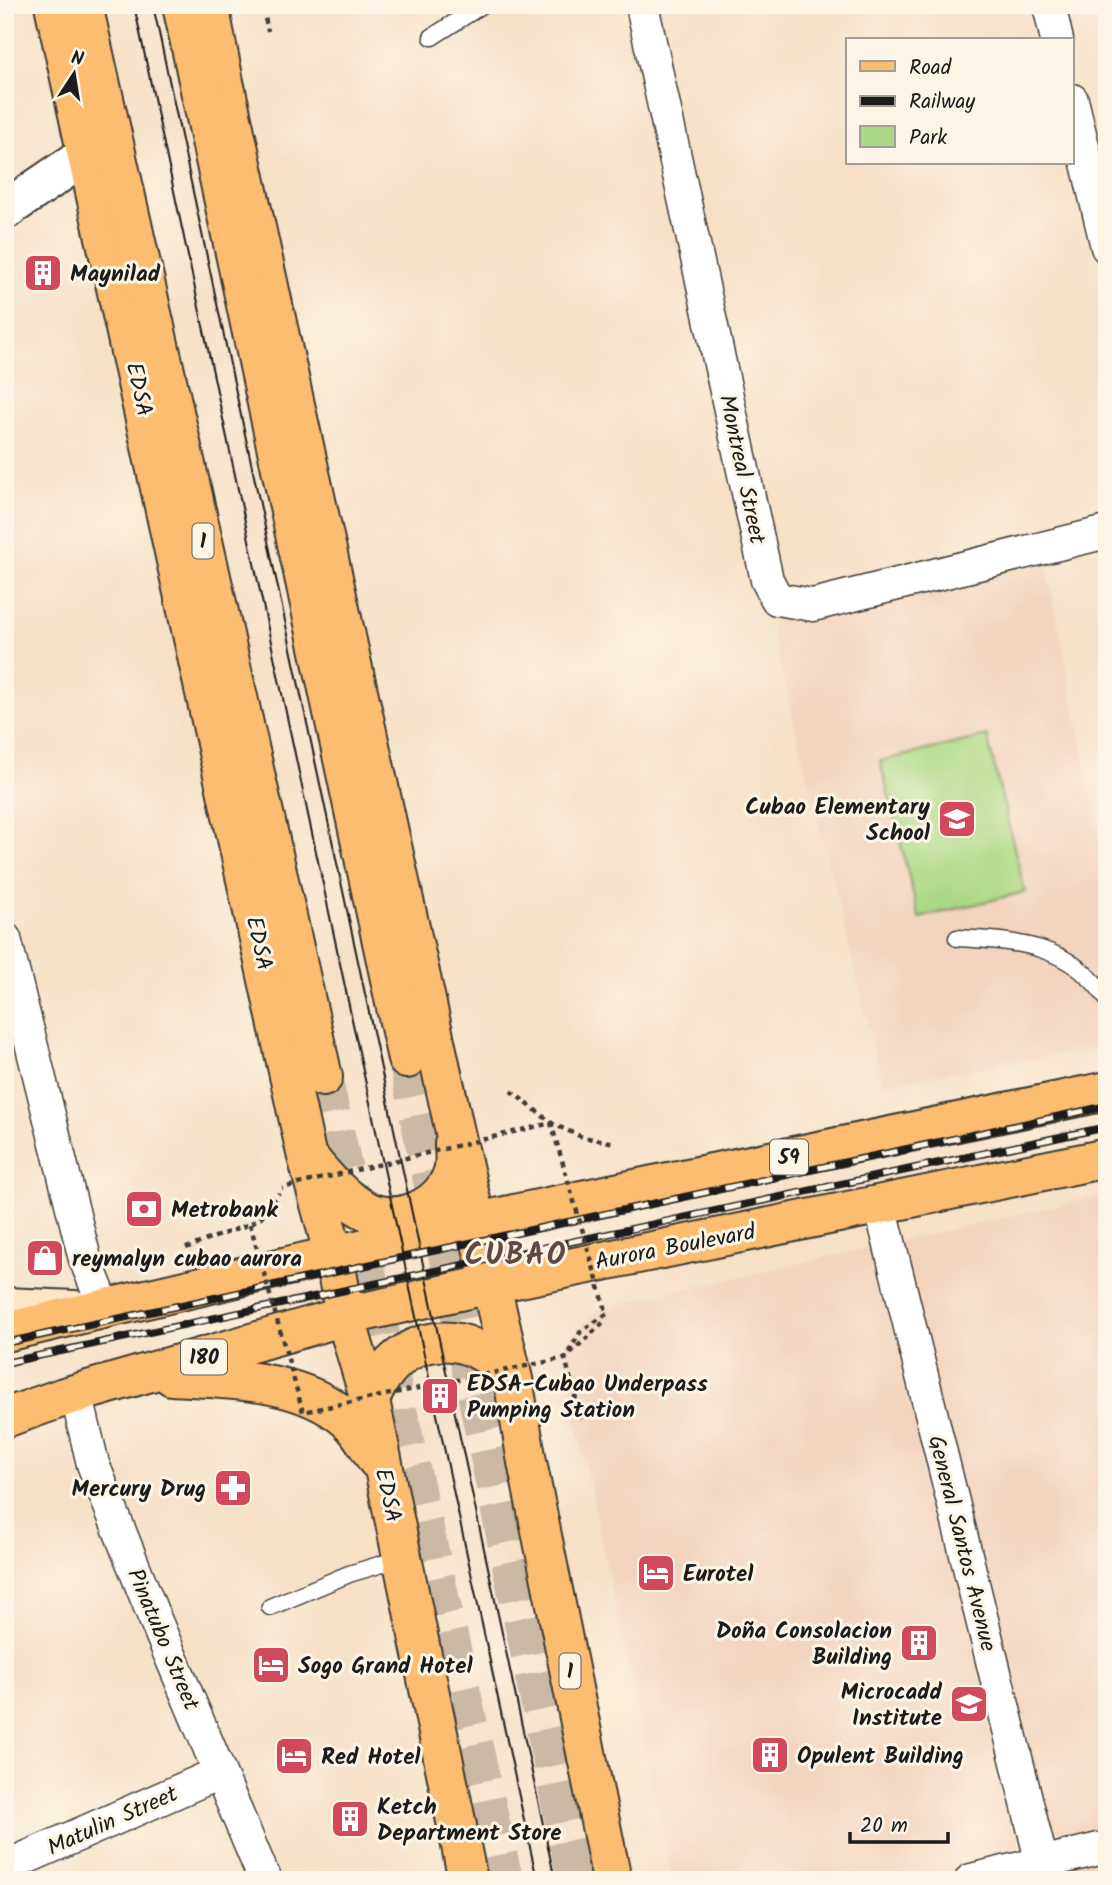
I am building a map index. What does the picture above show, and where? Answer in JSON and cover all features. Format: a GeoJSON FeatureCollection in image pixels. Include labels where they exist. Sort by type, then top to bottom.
{"type":"FeatureCollection","features":[{"type":"Feature","properties":{"kind":"main road","name":"EDSA"},"geometry":{"type":"LineString","coordinates":[[54,5],[89,153],[306,1153],[334,1256],[345,1316],[370,1400],[468,1880]]}},
{"type":"Feature","properties":{"kind":"main road","name":"EDSA"},"geometry":{"type":"LineString","coordinates":[[83,5],[323,1077]]}},
{"type":"Feature","properties":{"kind":"main road"},"geometry":{"type":"LineString","coordinates":[[182,5],[407,1059]]}},
{"type":"Feature","properties":{"kind":"main road","name":"1"},"geometry":{"type":"LineString","coordinates":[[209,5],[454,1132],[513,1379],[527,1462],[612,1880]]}},
{"type":"Feature","properties":{"kind":"main road","name":"59"},"geometry":{"type":"LineString","coordinates":[[334,1256],[475,1222],[1107,1091]]}},
{"type":"Feature","properties":{"kind":"main road"},"geometry":{"type":"LineString","coordinates":[[306,1153],[330,1181],[367,1211],[383,1215],[409,1214],[432,1204],[446,1187],[455,1164],[454,1132]]}},
{"type":"Feature","properties":{"kind":"main road","name":"Aurora Boulevard"},"geometry":{"type":"LineString","coordinates":[[5,1418],[70,1395],[345,1316],[491,1283],[1107,1158]]}},
{"type":"Feature","properties":{"kind":"main road"},"geometry":{"type":"LineString","coordinates":[[5,1332],[334,1256]]}},
{"type":"Feature","properties":{"kind":"main road"},"geometry":{"type":"LineString","coordinates":[[5,1307],[100,1310]]}},
{"type":"Feature","properties":{"kind":"main road"},"geometry":{"type":"LineString","coordinates":[[370,1400],[377,1381],[389,1364],[405,1352],[425,1344],[445,1341],[465,1343],[484,1351],[500,1363],[513,1379]]}},
{"type":"Feature","properties":{"kind":"main road"},"geometry":{"type":"LineString","coordinates":[[142,1374],[228,1379],[285,1388],[323,1402],[350,1421],[384,1468]]}},
{"type":"Feature","properties":{"kind":"main road"},"geometry":{"type":"LineString","coordinates":[[5,1396],[70,1395]]}},
{"type":"Feature","properties":{"kind":"street","name":"Montreal Street"},"geometry":{"type":"LineString","coordinates":[[642,5],[767,580],[777,599],[814,605],[1107,532]]}},
{"type":"Feature","properties":{"kind":"street"},"geometry":{"type":"LineString","coordinates":[[1049,5],[1057,38]]}},
{"type":"Feature","properties":{"kind":"street"},"geometry":{"type":"LineString","coordinates":[[1074,108],[1107,247]]}},
{"type":"Feature","properties":{"kind":"street"},"geometry":{"type":"LineString","coordinates":[[5,210],[89,153]]}},
{"type":"Feature","properties":{"kind":"street"},"geometry":{"type":"LineString","coordinates":[[5,939],[100,1310]]}},
{"type":"Feature","properties":{"kind":"street","name":"General Santos Avenue"},"geometry":{"type":"LineString","coordinates":[[880,1205],[1043,1871]]}},
{"type":"Feature","properties":{"kind":"street","name":"Pinatubo Street"},"geometry":{"type":"LineString","coordinates":[[70,1395],[93,1464],[224,1771],[265,1880]]}},
{"type":"Feature","properties":{"kind":"street","name":"Matulin Street"},"geometry":{"type":"LineString","coordinates":[[5,1867],[224,1771]]}},
{"type":"Feature","properties":{"kind":"street"},"geometry":{"type":"LineString","coordinates":[[971,1880],[1043,1871],[1107,1847]]}},
{"type":"Feature","properties":{"kind":"lane"},"geometry":{"type":"LineString","coordinates":[[432,37],[482,5]]}},
{"type":"Feature","properties":{"kind":"lane"},"geometry":{"type":"LineString","coordinates":[[957,938],[1014,941],[1038,946],[1083,970],[1107,999]]}},
{"type":"Feature","properties":{"kind":"lane"},"geometry":{"type":"LineString","coordinates":[[271,1607],[349,1574],[402,1558]]}},
{"type":"Feature","properties":{"kind":"path"},"geometry":{"type":"LineString","coordinates":[[262,9],[268,31]]}},
{"type":"Feature","properties":{"kind":"path"},"geometry":{"type":"LineString","coordinates":[[511,1091],[551,1123],[582,1137],[616,1143]]}},
{"type":"Feature","properties":{"kind":"path"},"geometry":{"type":"LineString","coordinates":[[186,1248],[250,1224],[261,1217],[282,1188],[551,1123]]}},
{"type":"Feature","properties":{"kind":"path"},"geometry":{"type":"LineString","coordinates":[[551,1123],[607,1314],[580,1331],[566,1358],[581,1419]]}},
{"type":"Feature","properties":{"kind":"path"},"geometry":{"type":"LineString","coordinates":[[250,1224],[303,1412],[566,1358],[603,1323]]}},
{"type":"Feature","properties":{"kind":"shaded area","name":"Cubao Elementary School"},"geometry":{"type":"Polygon","coordinates":[[[1046,563],[1107,873],[1107,1046],[883,1084],[769,622],[820,608],[1046,563]]]}},
{"type":"Feature","properties":{"kind":"shaded area"},"geometry":{"type":"Polygon","coordinates":[[[1107,1194],[1107,1880],[673,1880],[561,1351],[597,1309],[1107,1194]]]}},
{"type":"Feature","properties":{"kind":"green space"},"geometry":{"type":"Polygon","coordinates":[[[987,736],[1025,892],[919,918],[880,761],[987,736]]]}},
{"type":"Feature","properties":{"kind":"tunnel"},"geometry":{"type":"LineString","coordinates":[[407,1059],[576,1880]]}},
{"type":"Feature","properties":{"kind":"tunnel"},"geometry":{"type":"LineString","coordinates":[[323,1077],[504,1880]]}},
{"type":"Feature","properties":{"kind":"tram line"},"geometry":{"type":"LineString","coordinates":[[134,5],[537,1880]]}},
{"type":"Feature","properties":{"kind":"tram line"},"geometry":{"type":"LineString","coordinates":[[153,5],[555,1880]]}},
{"type":"Feature","properties":{"kind":"railway"},"geometry":{"type":"LineString","coordinates":[[5,1343],[1107,1106]]}},
{"type":"Feature","properties":{"kind":"railway"},"geometry":{"type":"LineString","coordinates":[[5,1363],[1107,1127]]}},
{"type":"Feature","properties":{"kind":"place","name":"Maynilad"},"geometry":{"type":"Point","coordinates":[43,273]}},
{"type":"Feature","properties":{"kind":"place","name":"Cubao Elementary School"},"geometry":{"type":"Point","coordinates":[957,819]}},
{"type":"Feature","properties":{"kind":"place","name":"Metrobank"},"geometry":{"type":"Point","coordinates":[144,1209]}},
{"type":"Feature","properties":{"kind":"place","name":"reymalyn cubao aurora"},"geometry":{"type":"Point","coordinates":[45,1258]}},
{"type":"Feature","properties":{"kind":"place","name":"EDSA-Cubao Underpass Pumping Station"},"geometry":{"type":"Point","coordinates":[440,1396]}},
{"type":"Feature","properties":{"kind":"place","name":"Mercury Drug"},"geometry":{"type":"Point","coordinates":[233,1488]}},
{"type":"Feature","properties":{"kind":"place","name":"Eurotel"},"geometry":{"type":"Point","coordinates":[656,1573]}},
{"type":"Feature","properties":{"kind":"place","name":"Doña Consolacion Building"},"geometry":{"type":"Point","coordinates":[919,1643]}},
{"type":"Feature","properties":{"kind":"place","name":"Sogo Grand Hotel"},"geometry":{"type":"Point","coordinates":[271,1665]}},
{"type":"Feature","properties":{"kind":"place","name":"Microcadd Institute"},"geometry":{"type":"Point","coordinates":[969,1704]}},
{"type":"Feature","properties":{"kind":"place","name":"Opulent Building"},"geometry":{"type":"Point","coordinates":[770,1755]}},
{"type":"Feature","properties":{"kind":"place","name":"Red Hotel"},"geometry":{"type":"Point","coordinates":[294,1756]}},
{"type":"Feature","properties":{"kind":"place","name":"Ketch Department Store"},"geometry":{"type":"Point","coordinates":[350,1819]}},
{"type":"Feature","properties":{"kind":"district","name":"CUBAO"},"geometry":{"type":"Point","coordinates":[516,1254]}}]}
